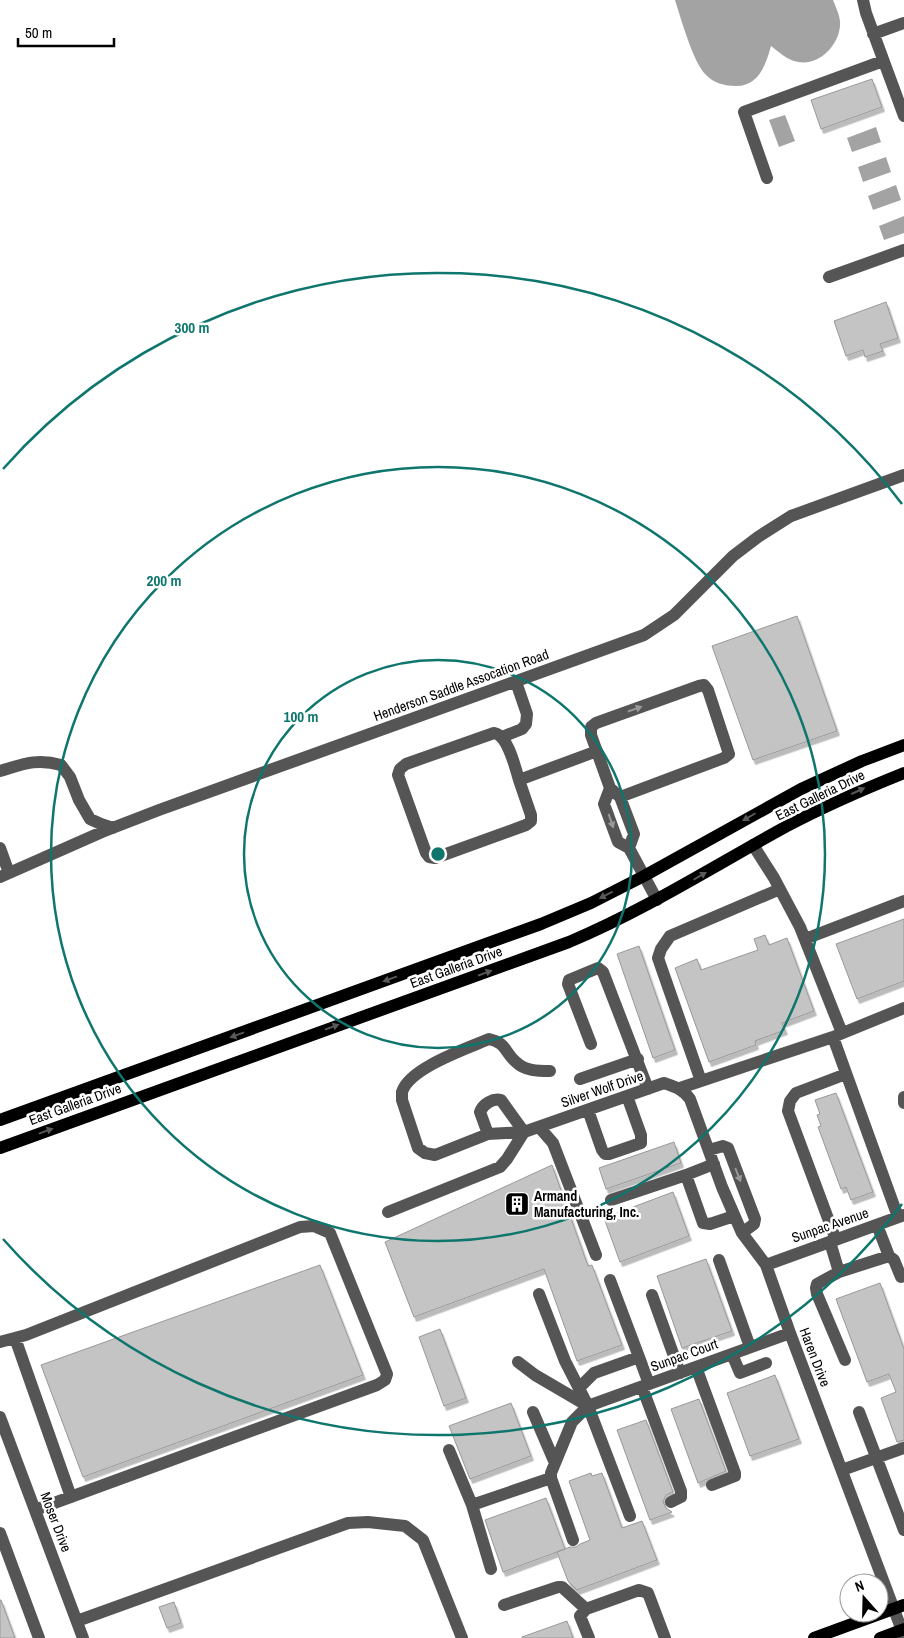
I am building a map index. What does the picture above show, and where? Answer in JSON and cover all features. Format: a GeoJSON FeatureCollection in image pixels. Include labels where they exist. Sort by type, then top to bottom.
{"type":"FeatureCollection","features":[{"type":"Feature","properties":{"kind":"main road","name":"East Galleria Drive"},"geometry":{"type":"LineString","coordinates":[[0,1120],[541,924],[591,903],[644,876],[801,788],[862,761],[904,746]]}},
{"type":"Feature","properties":{"kind":"main road","name":"East Galleria Drive"},"geometry":{"type":"LineString","coordinates":[[0,1148],[535,955],[601,929],[827,806],[904,773]]}},
{"type":"Feature","properties":{"kind":"main road"},"geometry":{"type":"LineString","coordinates":[[814,1638],[899,1607]]}},
{"type":"Feature","properties":{"kind":"main road"},"geometry":{"type":"LineString","coordinates":[[880,1638],[903,1632]]}},
{"type":"Feature","properties":{"kind":"street"},"geometry":{"type":"LineString","coordinates":[[863,0],[873,34],[904,116]]}},
{"type":"Feature","properties":{"kind":"street"},"geometry":{"type":"LineString","coordinates":[[873,34],[904,23]]}},
{"type":"Feature","properties":{"kind":"street"},"geometry":{"type":"LineString","coordinates":[[767,178],[744,112],[883,61]]}},
{"type":"Feature","properties":{"kind":"street"},"geometry":{"type":"LineString","coordinates":[[829,277],[904,250]]}},
{"type":"Feature","properties":{"kind":"street","name":"Henderson Saddle Assocation Road"},"geometry":{"type":"LineString","coordinates":[[5,875],[113,828],[644,635],[674,615],[733,556],[791,516],[904,475]]}},
{"type":"Feature","properties":{"kind":"street"},"geometry":{"type":"LineString","coordinates":[[502,737],[522,729],[526,724],[527,714],[516,682]]}},
{"type":"Feature","properties":{"kind":"street"},"geometry":{"type":"LineString","coordinates":[[629,848],[634,834],[615,792],[597,751],[591,734],[591,727],[596,722],[704,685],[708,690],[729,754],[724,758],[615,792],[604,804],[618,842],[629,848],[657,900]]}},
{"type":"Feature","properties":{"kind":"street"},"geometry":{"type":"LineString","coordinates":[[494,732],[504,739],[519,780],[532,816],[531,821],[526,825],[435,858],[429,857],[426,853],[398,775],[400,769],[406,764],[494,732]]}},
{"type":"Feature","properties":{"kind":"street"},"geometry":{"type":"LineString","coordinates":[[519,780],[597,751]]}},
{"type":"Feature","properties":{"kind":"street"},"geometry":{"type":"LineString","coordinates":[[0,771],[37,761],[62,765],[90,818],[113,828]]}},
{"type":"Feature","properties":{"kind":"street"},"geometry":{"type":"LineString","coordinates":[[753,846],[780,889],[805,938],[837,1035],[846,1074],[901,1216]]}},
{"type":"Feature","properties":{"kind":"street"},"geometry":{"type":"LineString","coordinates":[[0,848],[5,875]]}},
{"type":"Feature","properties":{"kind":"street"},"geometry":{"type":"LineString","coordinates":[[701,1081],[658,958],[661,949],[670,936],[780,889]]}},
{"type":"Feature","properties":{"kind":"street"},"geometry":{"type":"LineString","coordinates":[[805,938],[904,901]]}},
{"type":"Feature","properties":{"kind":"street"},"geometry":{"type":"LineString","coordinates":[[591,1044],[568,984],[569,980],[598,968],[603,972],[648,1089]]}},
{"type":"Feature","properties":{"kind":"street"},"geometry":{"type":"LineString","coordinates":[[684,1092],[701,1081],[837,1035],[904,1008]]}},
{"type":"Feature","properties":{"kind":"street","name":"Silver Wolf Drive"},"geometry":{"type":"LineString","coordinates":[[550,1071],[537,1072],[524,1067],[515,1062],[506,1047],[498,1041],[489,1039],[438,1061],[412,1078],[402,1092],[402,1100],[418,1148],[425,1153],[436,1155],[488,1134],[524,1132],[664,1083],[684,1092]]}},
{"type":"Feature","properties":{"kind":"street"},"geometry":{"type":"LineString","coordinates":[[580,1079],[638,1059]]}},
{"type":"Feature","properties":{"kind":"street"},"geometry":{"type":"LineString","coordinates":[[839,1272],[833,1241],[788,1111],[790,1101],[796,1093],[846,1074]]}},
{"type":"Feature","properties":{"kind":"street","name":"Haren Drive"},"geometry":{"type":"LineString","coordinates":[[684,1092],[690,1098],[708,1150],[742,1233],[766,1264],[842,1470],[899,1607],[903,1632]]}},
{"type":"Feature","properties":{"kind":"street"},"geometry":{"type":"LineString","coordinates":[[588,1110],[605,1154],[640,1143],[641,1135],[627,1096]]}},
{"type":"Feature","properties":{"kind":"street"},"geometry":{"type":"LineString","coordinates":[[904,1097],[904,1103]]}},
{"type":"Feature","properties":{"kind":"street"},"geometry":{"type":"LineString","coordinates":[[388,1212],[500,1167],[524,1132],[501,1100],[497,1099],[488,1103],[482,1107],[480,1112],[488,1134]]}},
{"type":"Feature","properties":{"kind":"street"},"geometry":{"type":"LineString","coordinates":[[539,1127],[553,1143],[596,1255]]}},
{"type":"Feature","properties":{"kind":"street"},"geometry":{"type":"LineString","coordinates":[[708,1150],[723,1146],[728,1148],[755,1219],[754,1224],[742,1233]]}},
{"type":"Feature","properties":{"kind":"street"},"geometry":{"type":"LineString","coordinates":[[611,1200],[714,1164]]}},
{"type":"Feature","properties":{"kind":"street"},"geometry":{"type":"LineString","coordinates":[[686,1175],[703,1223],[710,1224],[734,1216]]}},
{"type":"Feature","properties":{"kind":"street","name":"Sunpac Avenue"},"geometry":{"type":"LineString","coordinates":[[766,1264],[901,1216]]}},
{"type":"Feature","properties":{"kind":"street"},"geometry":{"type":"LineString","coordinates":[[877,1225],[888,1256],[894,1260],[902,1277]]}},
{"type":"Feature","properties":{"kind":"street"},"geometry":{"type":"LineString","coordinates":[[0,1342],[26,1335],[300,1227],[314,1226],[330,1233],[387,1374],[385,1380],[377,1385],[35,1510]]}},
{"type":"Feature","properties":{"kind":"street"},"geometry":{"type":"LineString","coordinates":[[845,1360],[828,1323],[816,1288],[817,1284],[839,1272],[888,1256]]}},
{"type":"Feature","properties":{"kind":"street"},"geometry":{"type":"LineString","coordinates":[[719,1260],[750,1347]]}},
{"type":"Feature","properties":{"kind":"street"},"geometry":{"type":"LineString","coordinates":[[610,1280],[639,1357],[645,1385],[681,1491],[681,1497],[671,1502]]}},
{"type":"Feature","properties":{"kind":"street"},"geometry":{"type":"LineString","coordinates":[[539,1294],[565,1361],[588,1406],[630,1516]]}},
{"type":"Feature","properties":{"kind":"street"},"geometry":{"type":"LineString","coordinates":[[652,1295],[680,1373]]}},
{"type":"Feature","properties":{"kind":"street","name":"Sunpac Court"},"geometry":{"type":"LineString","coordinates":[[588,1406],[790,1333]]}},
{"type":"Feature","properties":{"kind":"street"},"geometry":{"type":"LineString","coordinates":[[15,1338],[71,1497]]}},
{"type":"Feature","properties":{"kind":"street"},"geometry":{"type":"LineString","coordinates":[[732,1354],[740,1373],[766,1363]]}},
{"type":"Feature","properties":{"kind":"street"},"geometry":{"type":"LineString","coordinates":[[579,1388],[594,1373],[639,1357]]}},
{"type":"Feature","properties":{"kind":"street"},"geometry":{"type":"LineString","coordinates":[[518,1362],[535,1375],[588,1406]]}},
{"type":"Feature","properties":{"kind":"street"},"geometry":{"type":"LineString","coordinates":[[696,1367],[735,1473],[734,1476],[712,1485]]}},
{"type":"Feature","properties":{"kind":"street"},"geometry":{"type":"LineString","coordinates":[[573,1540],[551,1478],[555,1463],[572,1422],[588,1406]]}},
{"type":"Feature","properties":{"kind":"street"},"geometry":{"type":"LineString","coordinates":[[533,1412],[555,1463]]}},
{"type":"Feature","properties":{"kind":"street"},"geometry":{"type":"LineString","coordinates":[[859,1412],[904,1530]]}},
{"type":"Feature","properties":{"kind":"street","name":"Moser Drive"},"geometry":{"type":"LineString","coordinates":[[0,1420],[83,1638]]}},
{"type":"Feature","properties":{"kind":"street"},"geometry":{"type":"LineString","coordinates":[[842,1470],[904,1448]]}},
{"type":"Feature","properties":{"kind":"street"},"geometry":{"type":"LineString","coordinates":[[448,1450],[472,1505],[491,1569]]}},
{"type":"Feature","properties":{"kind":"street"},"geometry":{"type":"LineString","coordinates":[[472,1505],[551,1478]]}},
{"type":"Feature","properties":{"kind":"street"},"geometry":{"type":"LineString","coordinates":[[77,1621],[348,1523],[368,1522],[405,1526],[423,1540],[462,1638]]}},
{"type":"Feature","properties":{"kind":"street"},"geometry":{"type":"LineString","coordinates":[[0,1533],[39,1638]]}},
{"type":"Feature","properties":{"kind":"street"},"geometry":{"type":"LineString","coordinates":[[504,1605],[558,1586],[562,1587],[586,1609]]}},
{"type":"Feature","properties":{"kind":"street"},"geometry":{"type":"LineString","coordinates":[[589,1638],[580,1616],[586,1609],[639,1590],[648,1593],[664,1638]]}},
{"type":"Feature","properties":{"kind":"shaded area"},"geometry":{"type":"Polygon","coordinates":[[[675,0],[833,0],[839,16],[840,26],[835,42],[818,59],[810,62],[794,61],[785,57],[771,46],[764,67],[756,78],[744,85],[728,85],[712,80],[705,74],[696,60],[675,0]]]}},
{"type":"Feature","properties":{"kind":"shaded area"},"geometry":{"type":"Polygon","coordinates":[[[785,115],[795,141],[779,147],[769,120],[785,115]]]}},
{"type":"Feature","properties":{"kind":"shaded area"},"geometry":{"type":"Polygon","coordinates":[[[876,127],[881,142],[852,152],[847,138],[876,127]]]}},
{"type":"Feature","properties":{"kind":"shaded area"},"geometry":{"type":"Polygon","coordinates":[[[886,157],[891,172],[863,182],[858,167],[886,157]]]}},
{"type":"Feature","properties":{"kind":"shaded area"},"geometry":{"type":"Polygon","coordinates":[[[896,185],[901,200],[873,210],[868,196],[896,185]]]}},
{"type":"Feature","properties":{"kind":"shaded area"},"geometry":{"type":"Polygon","coordinates":[[[904,216],[904,233],[884,240],[879,226],[904,216]]]}},
{"type":"Feature","properties":{"kind":"building"},"geometry":{"type":"Polygon","coordinates":[[[872,79],[882,107],[821,129],[811,100],[872,79]]]}},
{"type":"Feature","properties":{"kind":"building"},"geometry":{"type":"Polygon","coordinates":[[[886,302],[898,338],[880,344],[883,351],[865,357],[863,350],[846,356],[834,321],[886,302]]]}},
{"type":"Feature","properties":{"kind":"building"},"geometry":{"type":"Polygon","coordinates":[[[797,616],[837,731],[753,760],[712,646],[797,616]]]}},
{"type":"Feature","properties":{"kind":"building"},"geometry":{"type":"Polygon","coordinates":[[[904,919],[904,981],[857,999],[836,944],[904,919]]]}},
{"type":"Feature","properties":{"kind":"building"},"geometry":{"type":"Polygon","coordinates":[[[765,935],[769,945],[787,938],[814,1011],[782,1023],[785,1030],[755,1041],[756,1045],[709,1062],[675,968],[697,959],[701,970],[758,950],[754,939],[765,935]]]}},
{"type":"Feature","properties":{"kind":"building"},"geometry":{"type":"Polygon","coordinates":[[[639,946],[675,1050],[653,1058],[617,954],[639,946]]]}},
{"type":"Feature","properties":{"kind":"building"},"geometry":{"type":"Polygon","coordinates":[[[836,1093],[873,1192],[851,1200],[846,1187],[841,1189],[818,1127],[821,1126],[817,1115],[820,1114],[815,1100],[836,1093]]]}},
{"type":"Feature","properties":{"kind":"building"},"geometry":{"type":"Polygon","coordinates":[[[674,1142],[681,1163],[606,1189],[599,1168],[674,1142]]]}},
{"type":"Feature","properties":{"kind":"building","name":"Armand Manufacturing, Inc."},"geometry":{"type":"Polygon","coordinates":[[[552,1165],[588,1266],[592,1265],[622,1345],[577,1361],[544,1269],[414,1317],[385,1242],[552,1165]]]}},
{"type":"Feature","properties":{"kind":"building"},"geometry":{"type":"Polygon","coordinates":[[[673,1192],[689,1236],[620,1262],[604,1218],[673,1192]]]}},
{"type":"Feature","properties":{"kind":"building"},"geometry":{"type":"Polygon","coordinates":[[[706,1259],[732,1331],[682,1348],[657,1276],[706,1259]]]}},
{"type":"Feature","properties":{"kind":"building"},"geometry":{"type":"Polygon","coordinates":[[[320,1265],[363,1375],[83,1477],[41,1365],[320,1265]]]}},
{"type":"Feature","properties":{"kind":"building"},"geometry":{"type":"Polygon","coordinates":[[[880,1283],[904,1349],[904,1440],[897,1442],[881,1398],[896,1392],[889,1374],[867,1382],[836,1299],[880,1283]]]}},
{"type":"Feature","properties":{"kind":"building"},"geometry":{"type":"Polygon","coordinates":[[[440,1329],[466,1398],[444,1406],[419,1337],[440,1329]]]}},
{"type":"Feature","properties":{"kind":"building"},"geometry":{"type":"Polygon","coordinates":[[[775,1375],[799,1439],[750,1456],[727,1393],[775,1375]]]}},
{"type":"Feature","properties":{"kind":"building"},"geometry":{"type":"Polygon","coordinates":[[[699,1399],[726,1471],[698,1483],[671,1409],[699,1399]]]}},
{"type":"Feature","properties":{"kind":"building"},"geometry":{"type":"Polygon","coordinates":[[[511,1403],[531,1456],[470,1479],[449,1426],[511,1403]]]}},
{"type":"Feature","properties":{"kind":"building"},"geometry":{"type":"Polygon","coordinates":[[[646,1420],[673,1492],[666,1495],[663,1502],[666,1508],[672,1512],[650,1520],[617,1430],[646,1420]]]}},
{"type":"Feature","properties":{"kind":"building"},"geometry":{"type":"Polygon","coordinates":[[[591,1473],[592,1476],[602,1473],[622,1528],[642,1521],[657,1560],[577,1590],[568,1581],[557,1552],[570,1547],[576,1547],[590,1540],[569,1481],[591,1473]]]}},
{"type":"Feature","properties":{"kind":"building"},"geometry":{"type":"Polygon","coordinates":[[[546,1498],[565,1549],[503,1572],[485,1520],[546,1498]]]}},
{"type":"Feature","properties":{"kind":"building"},"geometry":{"type":"Polygon","coordinates":[[[1,1600],[15,1638],[0,1638],[1,1600]]]}},
{"type":"Feature","properties":{"kind":"building"},"geometry":{"type":"Polygon","coordinates":[[[174,1602],[181,1623],[167,1628],[159,1607],[174,1602]]]}},
{"type":"Feature","properties":{"kind":"building"},"geometry":{"type":"Polygon","coordinates":[[[567,1621],[573,1638],[522,1638],[522,1637],[567,1621]]]}},
{"type":"Feature","properties":{"kind":"place","name":"Armand Manufacturing, Inc."},"geometry":{"type":"Point","coordinates":[517,1204]}}]}
